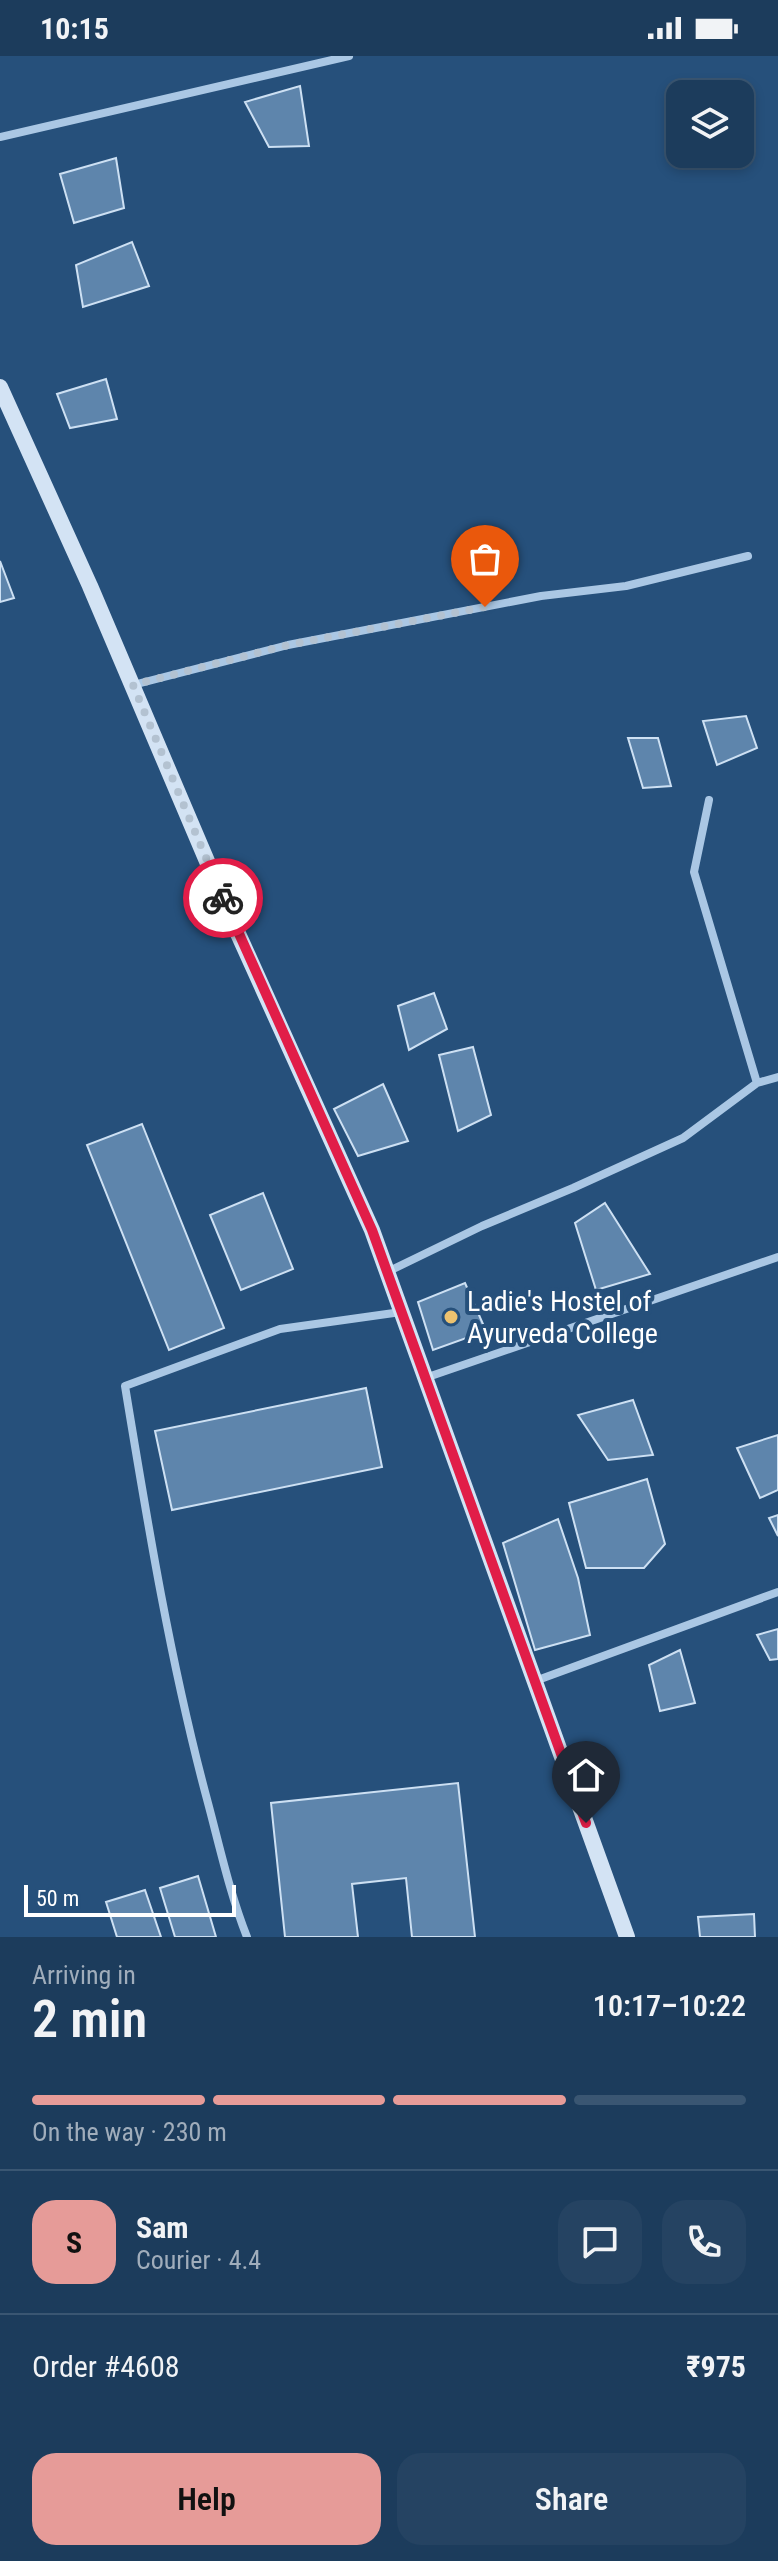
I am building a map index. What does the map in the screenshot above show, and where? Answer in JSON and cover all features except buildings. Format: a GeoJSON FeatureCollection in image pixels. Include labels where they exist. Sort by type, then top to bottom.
{"type":"FeatureCollection","features":[{"type":"Feature","properties":{"kind":"main road"},"geometry":{"type":"LineString","coordinates":[[0,387],[133,685],[235,927],[372,1230],[627,1937]]}},
{"type":"Feature","properties":{"kind":"street"},"geometry":{"type":"LineString","coordinates":[[0,137],[349,56]]}},
{"type":"Feature","properties":{"kind":"street"},"geometry":{"type":"LineString","coordinates":[[133,685],[288,645],[541,596],[626,586],[748,556]]}},
{"type":"Feature","properties":{"kind":"street"},"geometry":{"type":"LineString","coordinates":[[709,800],[694,872],[757,1083]]}},
{"type":"Feature","properties":{"kind":"street"},"geometry":{"type":"LineString","coordinates":[[387,1272],[482,1226],[683,1138],[757,1083],[778,1077]]}},
{"type":"Feature","properties":{"kind":"street"},"geometry":{"type":"LineString","coordinates":[[425,1378],[778,1257]]}},
{"type":"Feature","properties":{"kind":"street"},"geometry":{"type":"LineString","coordinates":[[247,1937],[236,1908],[192,1741],[153,1559],[125,1386],[280,1329],[402,1312]]}},
{"type":"Feature","properties":{"kind":"street"},"geometry":{"type":"LineString","coordinates":[[534,1681],[778,1592]]}},
{"type":"Feature","properties":{"kind":"way so far"},"geometry":{"type":"LineString","coordinates":[[223,898],[133,685],[288,645],[485,607]]}},
{"type":"Feature","properties":{"kind":"place","name":"Ladie's Hostel of Ayurveda College"},"geometry":{"type":"Point","coordinates":[451,1317]}},
{"type":"Feature","properties":{"kind":"route"},"geometry":{"type":"LineString","coordinates":[[223,898],[372,1230],[586,1823]]}}]}
